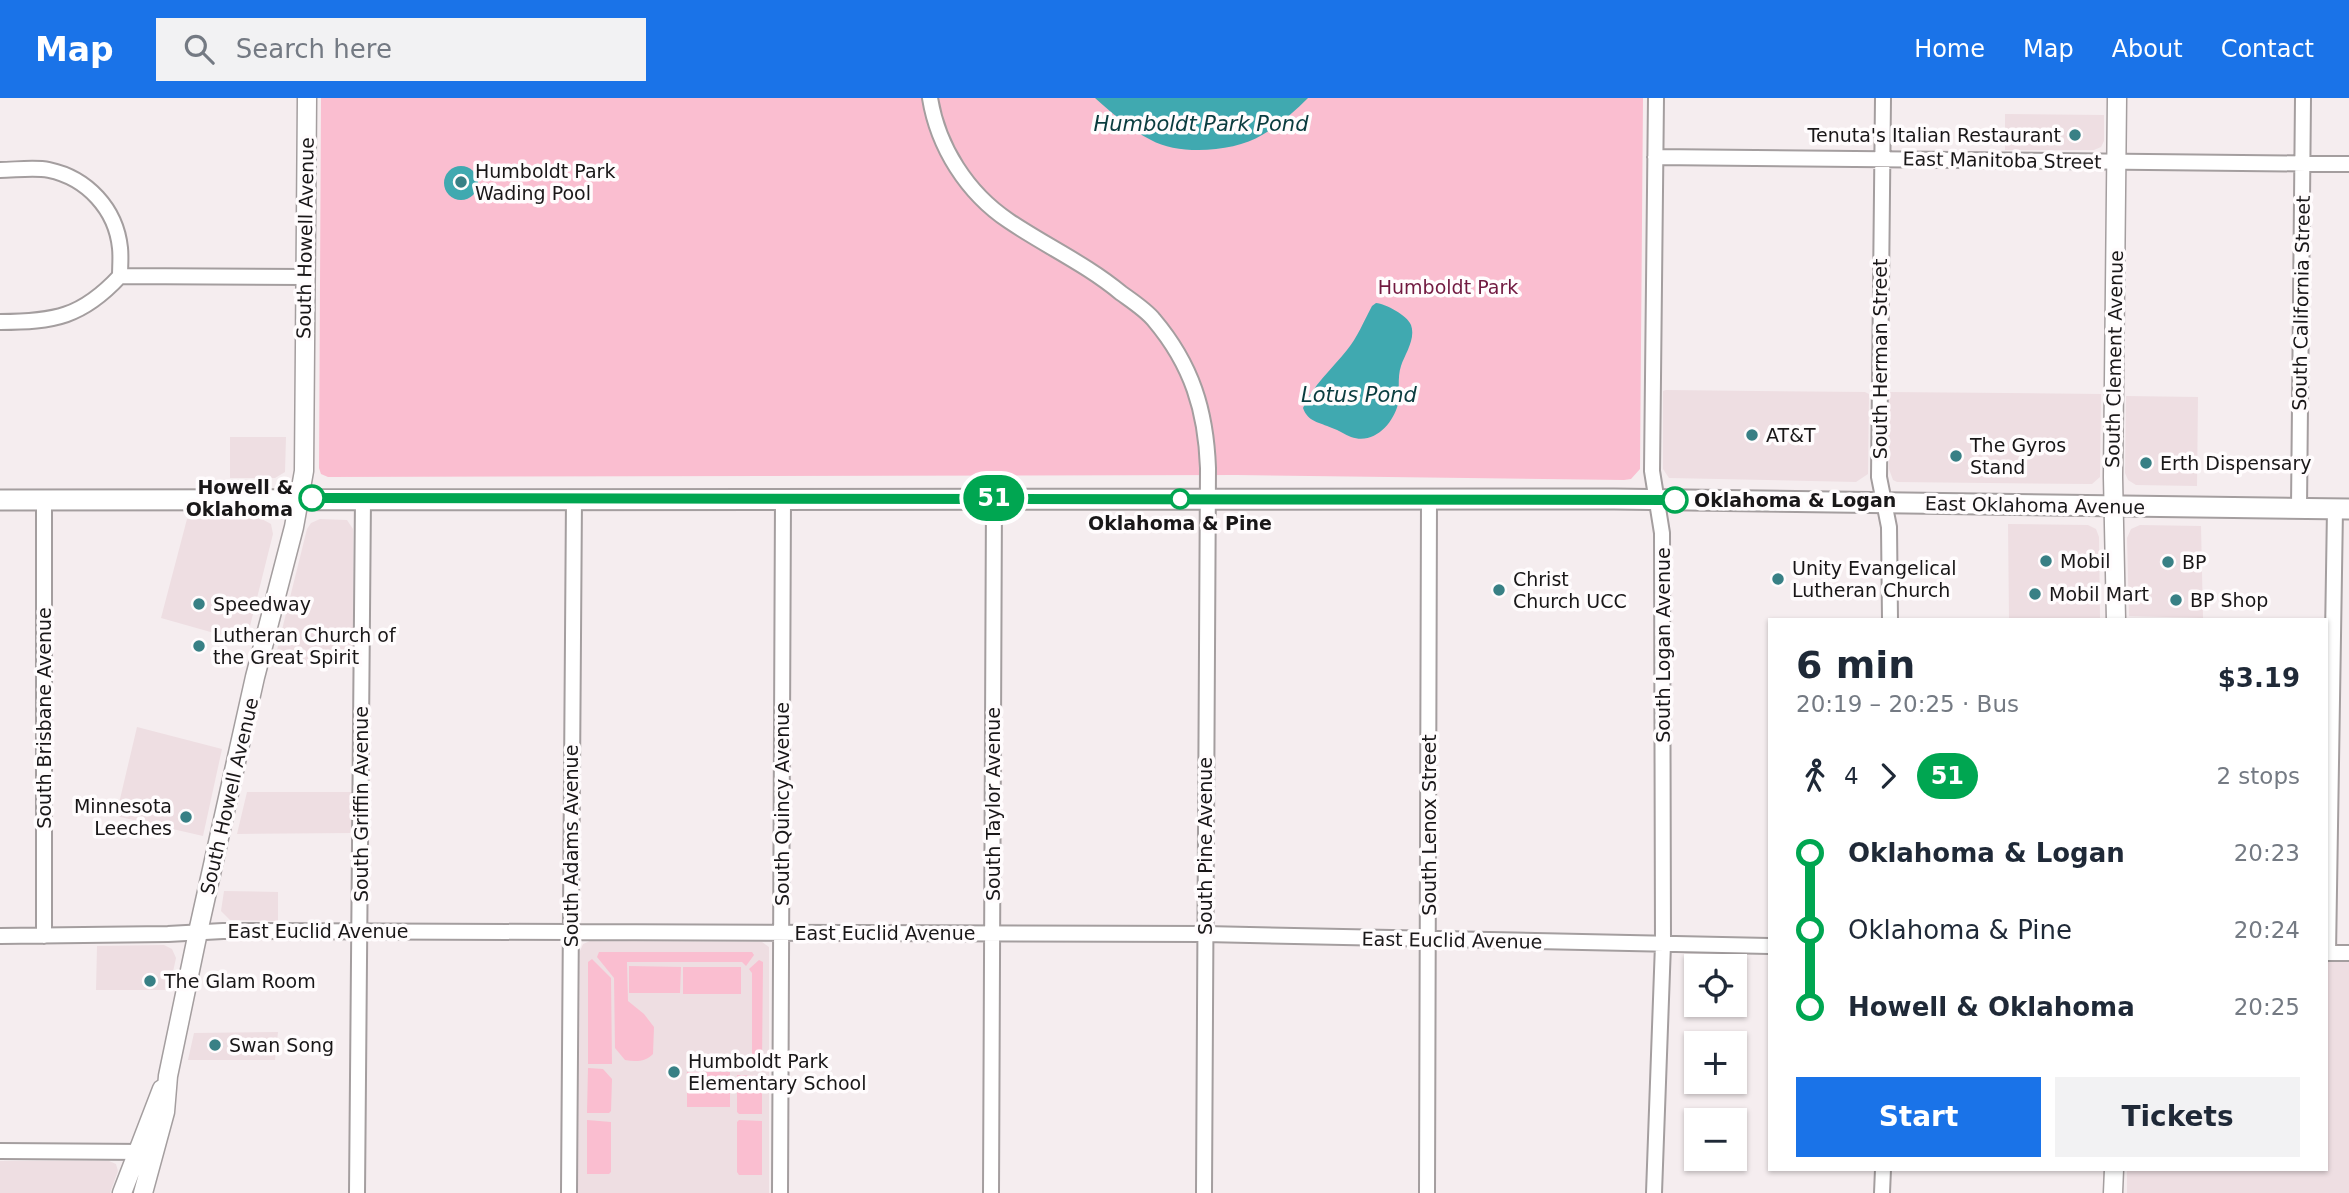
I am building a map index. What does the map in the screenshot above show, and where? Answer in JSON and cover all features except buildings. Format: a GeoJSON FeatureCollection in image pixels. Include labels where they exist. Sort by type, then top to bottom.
{"type":"FeatureCollection","features":[{"type":"Feature","properties":{"kind":"main road","name":"East Oklahoma Avenue"},"geometry":{"type":"LineString","coordinates":[[0,500],[1656,499],[2342,509]]}},
{"type":"Feature","properties":{"kind":"street","name":"South Howell Avenue"},"geometry":{"type":"LineString","coordinates":[[122,1193],[165,1112],[168,1076],[198,932],[255,677],[300,499],[304,471],[307,98]]}},
{"type":"Feature","properties":{"kind":"street","name":"South Pine Avenue"},"geometry":{"type":"LineString","coordinates":[[930,98],[934,119],[947,153],[985,202],[1007,220],[1104,279],[1153,318],[1178,353],[1198,395],[1206,433],[1208,499],[1204,1193]]}},
{"type":"Feature","properties":{"kind":"street","name":"South Logan Avenue"},"geometry":{"type":"LineString","coordinates":[[1654,1193],[1663,944],[1662,533],[1652,471],[1656,98]]}},
{"type":"Feature","properties":{"kind":"street","name":"South Herman Street"},"geometry":{"type":"LineString","coordinates":[[1883,98],[1879,477],[1889,527],[1890,618]]}},
{"type":"Feature","properties":{"kind":"street","name":"South Clement Avenue"},"geometry":{"type":"LineString","coordinates":[[2116,618],[2114,506],[2117,98]]}},
{"type":"Feature","properties":{"kind":"street","name":"South California Street"},"geometry":{"type":"LineString","coordinates":[[2299,508],[2303,98]]}},
{"type":"Feature","properties":{"kind":"street","name":"East Manitoba Street"},"geometry":{"type":"LineString","coordinates":[[1655,157],[2349,164]]}},
{"type":"Feature","properties":{"kind":"street"},"geometry":{"type":"LineString","coordinates":[[0,170],[48,170],[80,181],[98,197],[112,218],[120,248],[120,276],[84,308],[64,317],[36,322],[0,322]]}},
{"type":"Feature","properties":{"kind":"street"},"geometry":{"type":"LineString","coordinates":[[120,276],[304,277]]}},
{"type":"Feature","properties":{"kind":"street","name":"South Griffin Avenue"},"geometry":{"type":"LineString","coordinates":[[357,1193],[363,498]]}},
{"type":"Feature","properties":{"kind":"street","name":"South Adams Avenue"},"geometry":{"type":"LineString","coordinates":[[569,1193],[574,498]]}},
{"type":"Feature","properties":{"kind":"street","name":"South Quincy Avenue"},"geometry":{"type":"LineString","coordinates":[[780,1193],[783,498]]}},
{"type":"Feature","properties":{"kind":"street","name":"South Taylor Avenue"},"geometry":{"type":"LineString","coordinates":[[990,1193],[994,498]]}},
{"type":"Feature","properties":{"kind":"street","name":"South Lenox Street"},"geometry":{"type":"LineString","coordinates":[[1427,1193],[1429,499]]}},
{"type":"Feature","properties":{"kind":"street","name":"South Brisbane Avenue"},"geometry":{"type":"LineString","coordinates":[[44,500],[51,936]]}},
{"type":"Feature","properties":{"kind":"street"},"geometry":{"type":"LineString","coordinates":[[2328,923],[2342,509]]}},
{"type":"Feature","properties":{"kind":"street","name":"East Euclid Avenue"},"geometry":{"type":"LineString","coordinates":[[0,936],[198,932],[1205,934],[1768,946]]}},
{"type":"Feature","properties":{"kind":"street"},"geometry":{"type":"LineString","coordinates":[[2328,953],[2349,953]]}},
{"type":"Feature","properties":{"kind":"street"},"geometry":{"type":"LineString","coordinates":[[0,1151],[146,1152]]}},
{"type":"Feature","properties":{"kind":"street","name":"South Howell Avenue"},"geometry":{"type":"LineString","coordinates":[[143,1193],[146,1152]]}},
{"type":"Feature","properties":{"kind":"street"},"geometry":{"type":"LineString","coordinates":[[1882,1193],[1883,1171]]}},
{"type":"Feature","properties":{"kind":"street"},"geometry":{"type":"LineString","coordinates":[[2113,1193],[2114,1171]]}},
{"type":"Feature","properties":{"kind":"shaded area"},"geometry":{"type":"Polygon","coordinates":[[[2005,114],[2104,115],[2104,141],[2101,147],[2094,150],[2005,150],[2005,114]]]}},
{"type":"Feature","properties":{"kind":"shaded area"},"geometry":{"type":"Polygon","coordinates":[[[1663,391],[1865,392],[1869,394],[1868,474],[1856,482],[1669,478],[1663,469],[1663,391]]]}},
{"type":"Feature","properties":{"kind":"shaded area"},"geometry":{"type":"Polygon","coordinates":[[[1889,392],[2101,394],[2100,477],[2092,484],[1897,482],[1893,480],[1889,469],[1889,392]]]}},
{"type":"Feature","properties":{"kind":"shaded area"},"geometry":{"type":"Polygon","coordinates":[[[2126,396],[2198,397],[2197,486],[2136,485],[2128,480],[2125,473],[2126,396]]]}},
{"type":"Feature","properties":{"kind":"shaded area"},"geometry":{"type":"Polygon","coordinates":[[[230,437],[286,437],[285,472],[275,478],[230,478],[230,437]]]}},
{"type":"Feature","properties":{"kind":"shaded area"},"geometry":{"type":"Polygon","coordinates":[[[260,518],[271,524],[273,534],[246,642],[161,618],[187,519],[260,518]]]}},
{"type":"Feature","properties":{"kind":"shaded area"},"geometry":{"type":"Polygon","coordinates":[[[320,519],[347,520],[353,529],[353,665],[273,666],[307,529],[311,523],[320,519]]]}},
{"type":"Feature","properties":{"kind":"shaded area"},"geometry":{"type":"Polygon","coordinates":[[[2008,524],[2088,525],[2096,529],[2099,537],[2100,618],[2009,618],[2008,524]]]}},
{"type":"Feature","properties":{"kind":"shaded area"},"geometry":{"type":"Polygon","coordinates":[[[2140,525],[2201,526],[2203,618],[2129,616],[2127,538],[2131,529],[2140,525]]]}},
{"type":"Feature","properties":{"kind":"shaded area"},"geometry":{"type":"Polygon","coordinates":[[[137,727],[222,749],[203,836],[116,816],[137,727]]]}},
{"type":"Feature","properties":{"kind":"shaded area"},"geometry":{"type":"Polygon","coordinates":[[[247,792],[352,792],[352,833],[237,834],[247,792]]]}},
{"type":"Feature","properties":{"kind":"shaded area"},"geometry":{"type":"Polygon","coordinates":[[[224,891],[278,892],[278,921],[230,920],[221,911],[224,891]]]}},
{"type":"Feature","properties":{"kind":"shaded area","name":"Humboldt Park Elementary School"},"geometry":{"type":"Polygon","coordinates":[[[590,941],[762,942],[769,947],[769,1193],[578,1193],[580,951],[583,944],[590,941]]]}},
{"type":"Feature","properties":{"kind":"shaded area"},"geometry":{"type":"Polygon","coordinates":[[[164,945],[172,949],[176,958],[169,990],[96,990],[97,946],[164,945]]]}},
{"type":"Feature","properties":{"kind":"shaded area"},"geometry":{"type":"Polygon","coordinates":[[[2328,962],[2349,962],[2349,1193],[2127,1193],[2127,1171],[2328,1171],[2328,962]]]}},
{"type":"Feature","properties":{"kind":"shaded area"},"geometry":{"type":"Polygon","coordinates":[[[278,1032],[275,1060],[188,1060],[194,1033],[278,1032]]]}},
{"type":"Feature","properties":{"kind":"shaded area"},"geometry":{"type":"Polygon","coordinates":[[[0,1161],[109,1161],[116,1164],[118,1171],[110,1193],[0,1193],[0,1161]]]}},
{"type":"Feature","properties":{"kind":"green space","name":"Humboldt Park"},"geometry":{"type":"Polygon","coordinates":[[[321,98],[1643,98],[1640,469],[1631,479],[1624,480],[1237,475],[328,477],[321,474],[319,468],[321,98]]]}},
{"type":"Feature","properties":{"kind":"green space"},"geometry":{"type":"Polygon","coordinates":[[[599,952],[752,952],[754,955],[746,966],[742,962],[627,962],[628,1001],[644,1014],[654,1027],[653,1054],[644,1060],[633,1061],[625,1060],[615,1048],[614,978],[597,957],[599,952]]]}},
{"type":"Feature","properties":{"kind":"green space"},"geometry":{"type":"Polygon","coordinates":[[[592,959],[611,978],[612,1064],[588,1064],[588,962],[592,959]]]}},
{"type":"Feature","properties":{"kind":"green space"},"geometry":{"type":"Polygon","coordinates":[[[759,960],[763,962],[762,1063],[752,1065],[752,973],[749,969],[759,960]]]}},
{"type":"Feature","properties":{"kind":"green space"},"geometry":{"type":"Polygon","coordinates":[[[629,966],[681,967],[680,993],[629,993],[629,966]]]}},
{"type":"Feature","properties":{"kind":"green space"},"geometry":{"type":"Polygon","coordinates":[[[683,967],[741,967],[741,994],[683,994],[683,967]]]}},
{"type":"Feature","properties":{"kind":"green space"},"geometry":{"type":"Polygon","coordinates":[[[588,1068],[603,1069],[612,1079],[609,1113],[587,1113],[588,1068]]]}},
{"type":"Feature","properties":{"kind":"green space"},"geometry":{"type":"Polygon","coordinates":[[[687,1072],[730,1072],[730,1107],[687,1107],[687,1072]]]}},
{"type":"Feature","properties":{"kind":"green space"},"geometry":{"type":"Polygon","coordinates":[[[737,1075],[762,1076],[762,1114],[737,1112],[737,1075]]]}},
{"type":"Feature","properties":{"kind":"green space"},"geometry":{"type":"Polygon","coordinates":[[[587,1120],[611,1122],[609,1174],[587,1174],[587,1120]]]}},
{"type":"Feature","properties":{"kind":"green space"},"geometry":{"type":"Polygon","coordinates":[[[739,1120],[762,1121],[762,1175],[739,1175],[737,1172],[739,1120]]]}},
{"type":"Feature","properties":{"kind":"water","name":"Humboldt Park Pond"},"geometry":{"type":"Polygon","coordinates":[[[1095,98],[1308,98],[1280,123],[1250,141],[1222,148],[1191,150],[1151,140],[1095,98]]]}},
{"type":"Feature","properties":{"kind":"water","name":"Humboldt Park Wading Pool"},"geometry":{"type":"Polygon","coordinates":[[[461,166],[473,171],[478,183],[473,195],[461,200],[449,195],[444,183],[449,171],[461,166]]]}},
{"type":"Feature","properties":{"kind":"water","name":"Lotus Pond"},"geometry":{"type":"Polygon","coordinates":[[[1376,303],[1405,317],[1411,325],[1412,336],[1400,371],[1399,399],[1392,419],[1375,435],[1359,439],[1314,421],[1303,408],[1317,385],[1351,345],[1376,303]]]}},
{"type":"Feature","properties":{"kind":"bus line","name":"51"},"geometry":{"type":"LineString","coordinates":[[312,498],[1675,500]]}},
{"type":"Feature","properties":{"kind":"place","name":"Tenuta's Italian Restaurant"},"geometry":{"type":"Point","coordinates":[2075,135]}},
{"type":"Feature","properties":{"kind":"place","name":"Humboldt Park Wading Pool"},"geometry":{"type":"Point","coordinates":[461,182]}},
{"type":"Feature","properties":{"kind":"place","name":"AT&T"},"geometry":{"type":"Point","coordinates":[1752,435]}},
{"type":"Feature","properties":{"kind":"place","name":"The Gyros Stand"},"geometry":{"type":"Point","coordinates":[1956,456]}},
{"type":"Feature","properties":{"kind":"place","name":"Erth Dispensary"},"geometry":{"type":"Point","coordinates":[2146,463]}},
{"type":"Feature","properties":{"kind":"place","name":"Howell & Oklahoma"},"geometry":{"type":"Point","coordinates":[312,498]}},
{"type":"Feature","properties":{"kind":"place","name":"Oklahoma & Pine"},"geometry":{"type":"Point","coordinates":[1180,499]}},
{"type":"Feature","properties":{"kind":"place","name":"Oklahoma & Logan"},"geometry":{"type":"Point","coordinates":[1675,500]}},
{"type":"Feature","properties":{"kind":"place","name":"Mobil"},"geometry":{"type":"Point","coordinates":[2046,561]}},
{"type":"Feature","properties":{"kind":"place","name":"BP"},"geometry":{"type":"Point","coordinates":[2168,562]}},
{"type":"Feature","properties":{"kind":"place","name":"Unity Evangelical Lutheran Church"},"geometry":{"type":"Point","coordinates":[1778,579]}},
{"type":"Feature","properties":{"kind":"place","name":"Christ Church UCC"},"geometry":{"type":"Point","coordinates":[1499,590]}},
{"type":"Feature","properties":{"kind":"place","name":"Mobil Mart"},"geometry":{"type":"Point","coordinates":[2035,594]}},
{"type":"Feature","properties":{"kind":"place","name":"BP Shop"},"geometry":{"type":"Point","coordinates":[2176,600]}},
{"type":"Feature","properties":{"kind":"place","name":"Speedway"},"geometry":{"type":"Point","coordinates":[199,604]}},
{"type":"Feature","properties":{"kind":"place","name":"Lutheran Church of the Great Spirit"},"geometry":{"type":"Point","coordinates":[199,646]}},
{"type":"Feature","properties":{"kind":"place","name":"Minnesota Leeches"},"geometry":{"type":"Point","coordinates":[186,817]}},
{"type":"Feature","properties":{"kind":"place","name":"The Glam Room"},"geometry":{"type":"Point","coordinates":[150,981]}},
{"type":"Feature","properties":{"kind":"place","name":"Swan Song"},"geometry":{"type":"Point","coordinates":[215,1045]}},
{"type":"Feature","properties":{"kind":"place","name":"Humboldt Park Elementary School"},"geometry":{"type":"Point","coordinates":[674,1072]}}]}
